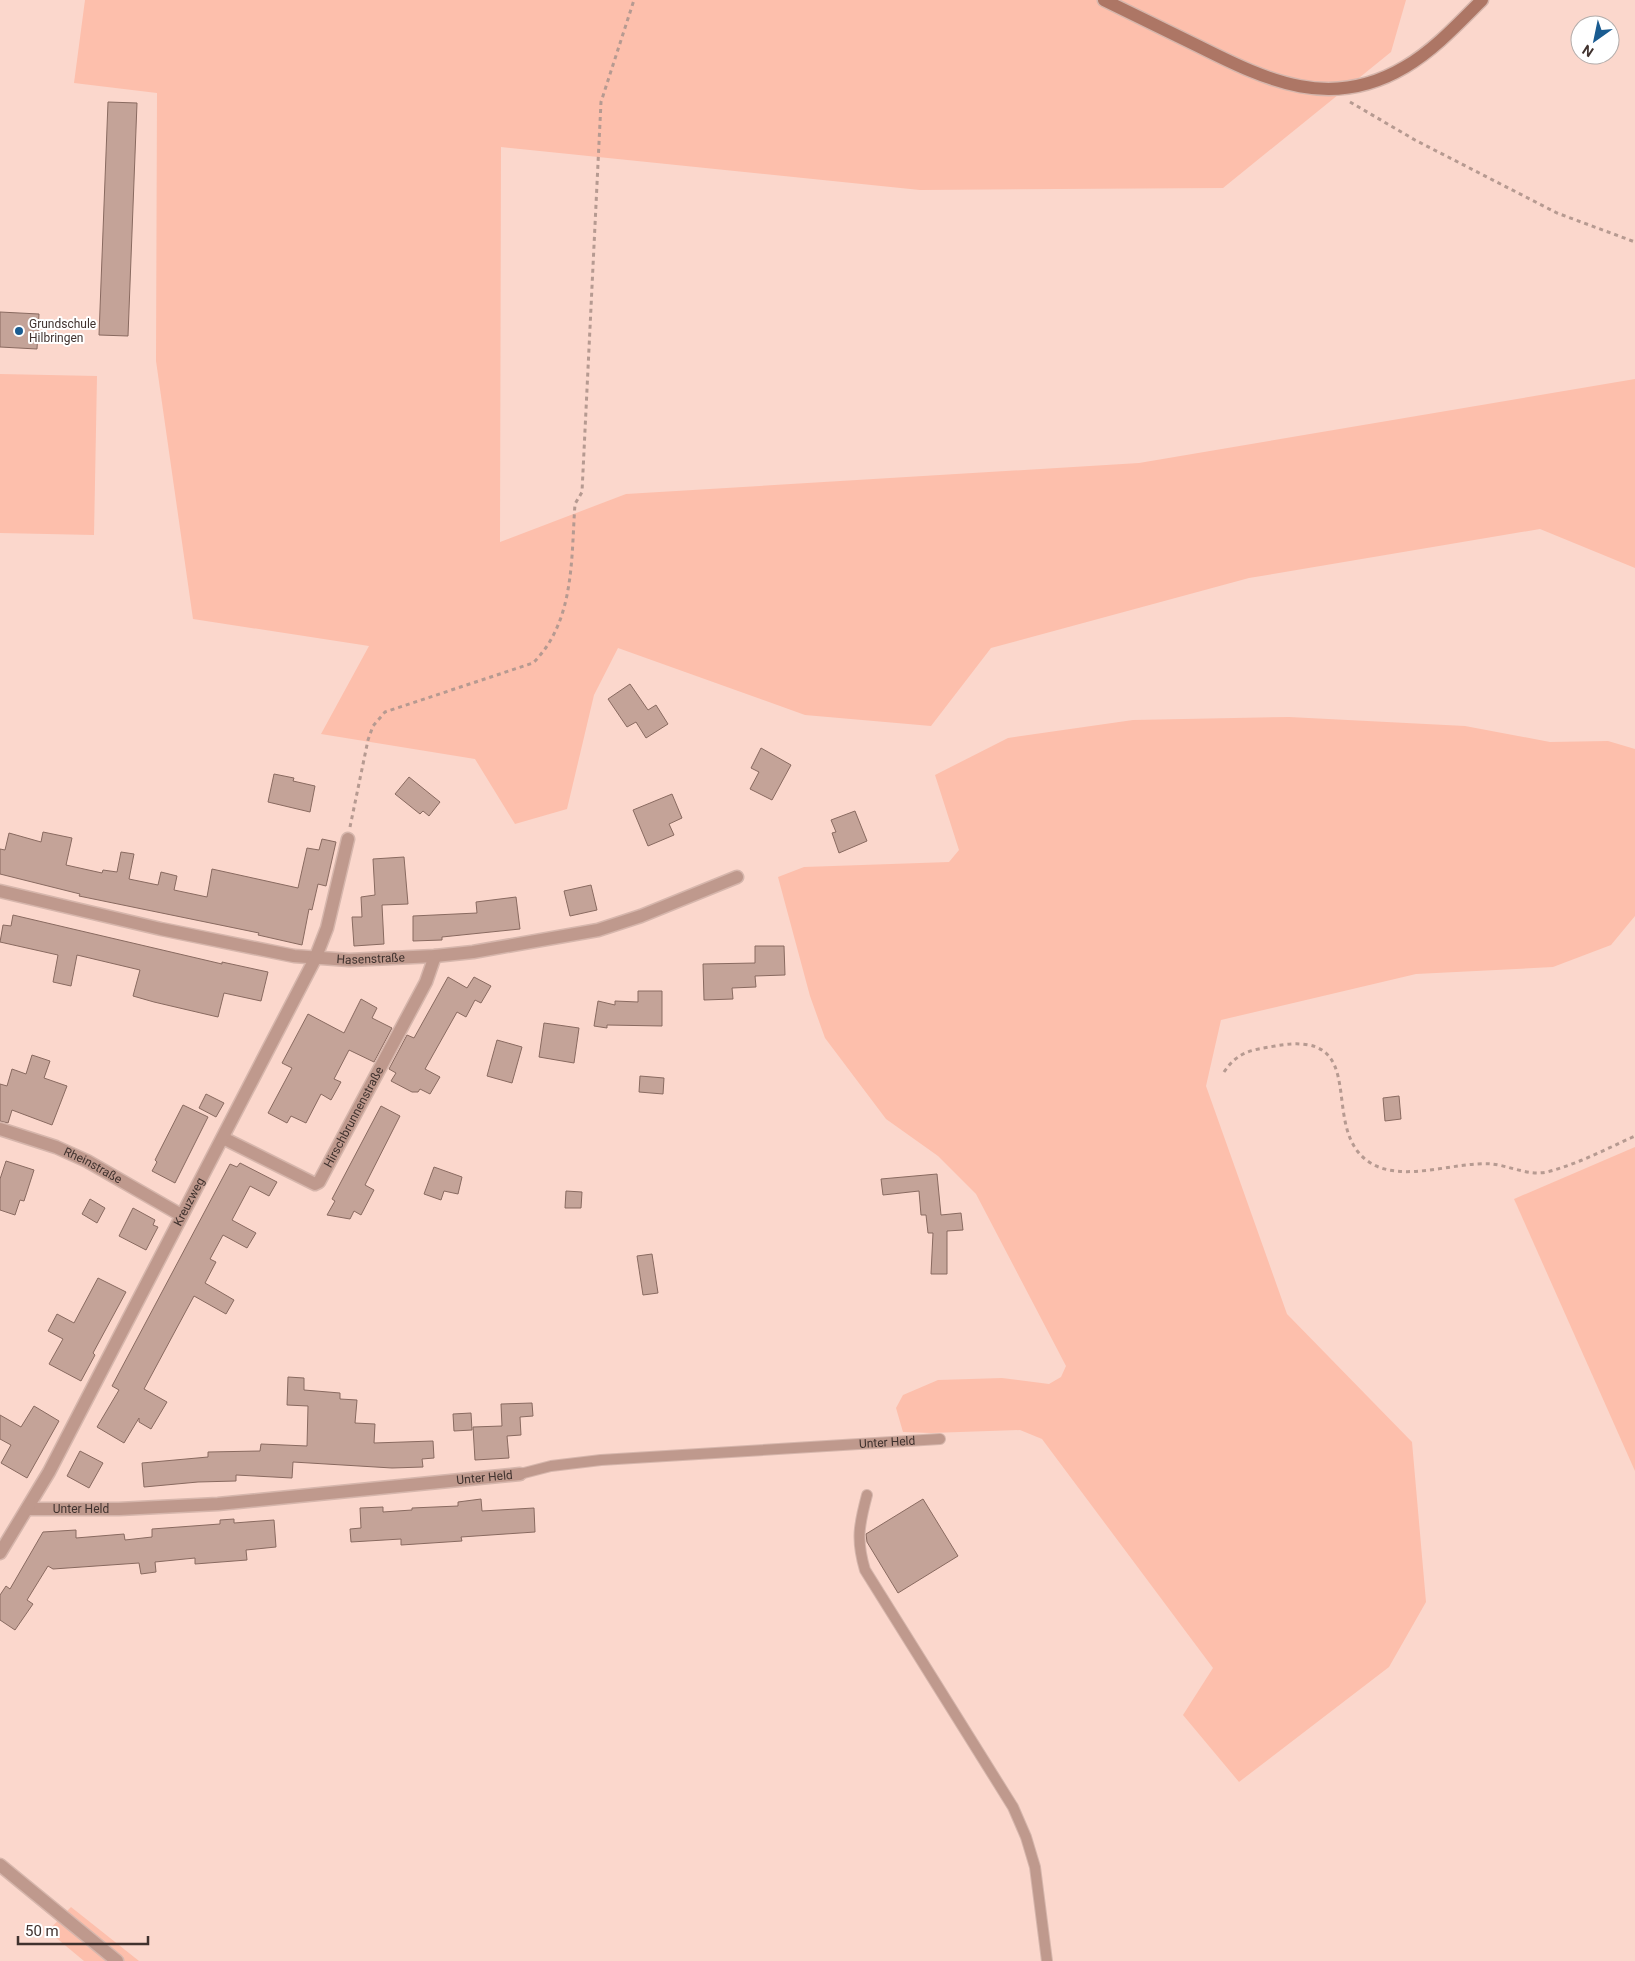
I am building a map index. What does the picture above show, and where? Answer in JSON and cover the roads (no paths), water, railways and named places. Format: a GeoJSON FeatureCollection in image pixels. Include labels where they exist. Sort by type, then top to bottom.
{"type":"FeatureCollection","features":[{"type":"Feature","properties":{"kind":"main road"},"geometry":{"type":"LineString","coordinates":[[1104,0],[1248,71],[1276,82],[1328,89],[1357,86],[1380,79],[1404,68],[1446,36],[1482,0]]}},
{"type":"Feature","properties":{"kind":"street","name":"Kreuzweg"},"geometry":{"type":"LineString","coordinates":[[0,1553],[49,1472],[181,1214],[223,1138],[316,959],[327,928],[348,838]]}},
{"type":"Feature","properties":{"kind":"street","name":"Hasenstraße"},"geometry":{"type":"LineString","coordinates":[[0,891],[161,929],[316,959],[349,960],[436,956],[508,947],[598,930],[642,916],[737,877]]}},
{"type":"Feature","properties":{"kind":"street","name":"Hirschbrunnenstraße"},"geometry":{"type":"LineString","coordinates":[[223,1138],[315,1184],[319,1182],[406,1021],[426,982],[436,956]]}},
{"type":"Feature","properties":{"kind":"street","name":"Rheinstraße"},"geometry":{"type":"LineString","coordinates":[[0,1129],[56,1147],[87,1161],[181,1214]]}},
{"type":"Feature","properties":{"kind":"street","name":"Unter Held"},"geometry":{"type":"LineString","coordinates":[[27,1509],[119,1510],[218,1504],[520,1474]]}},
{"type":"Feature","properties":{"kind":"street"},"geometry":{"type":"LineString","coordinates":[[0,1865],[117,1961]]}},
{"type":"Feature","properties":{"kind":"lane","name":"Unter Held"},"geometry":{"type":"LineString","coordinates":[[520,1474],[551,1466],[601,1460],[940,1439]]}},
{"type":"Feature","properties":{"kind":"lane"},"geometry":{"type":"LineString","coordinates":[[867,1495],[858,1529],[859,1548],[865,1570],[1013,1807],[1026,1837],[1035,1867],[1047,1961]]}},
{"type":"Feature","properties":{"kind":"place","name":"Grundschule Hilbringen"},"geometry":{"type":"Point","coordinates":[19,331]}}]}
